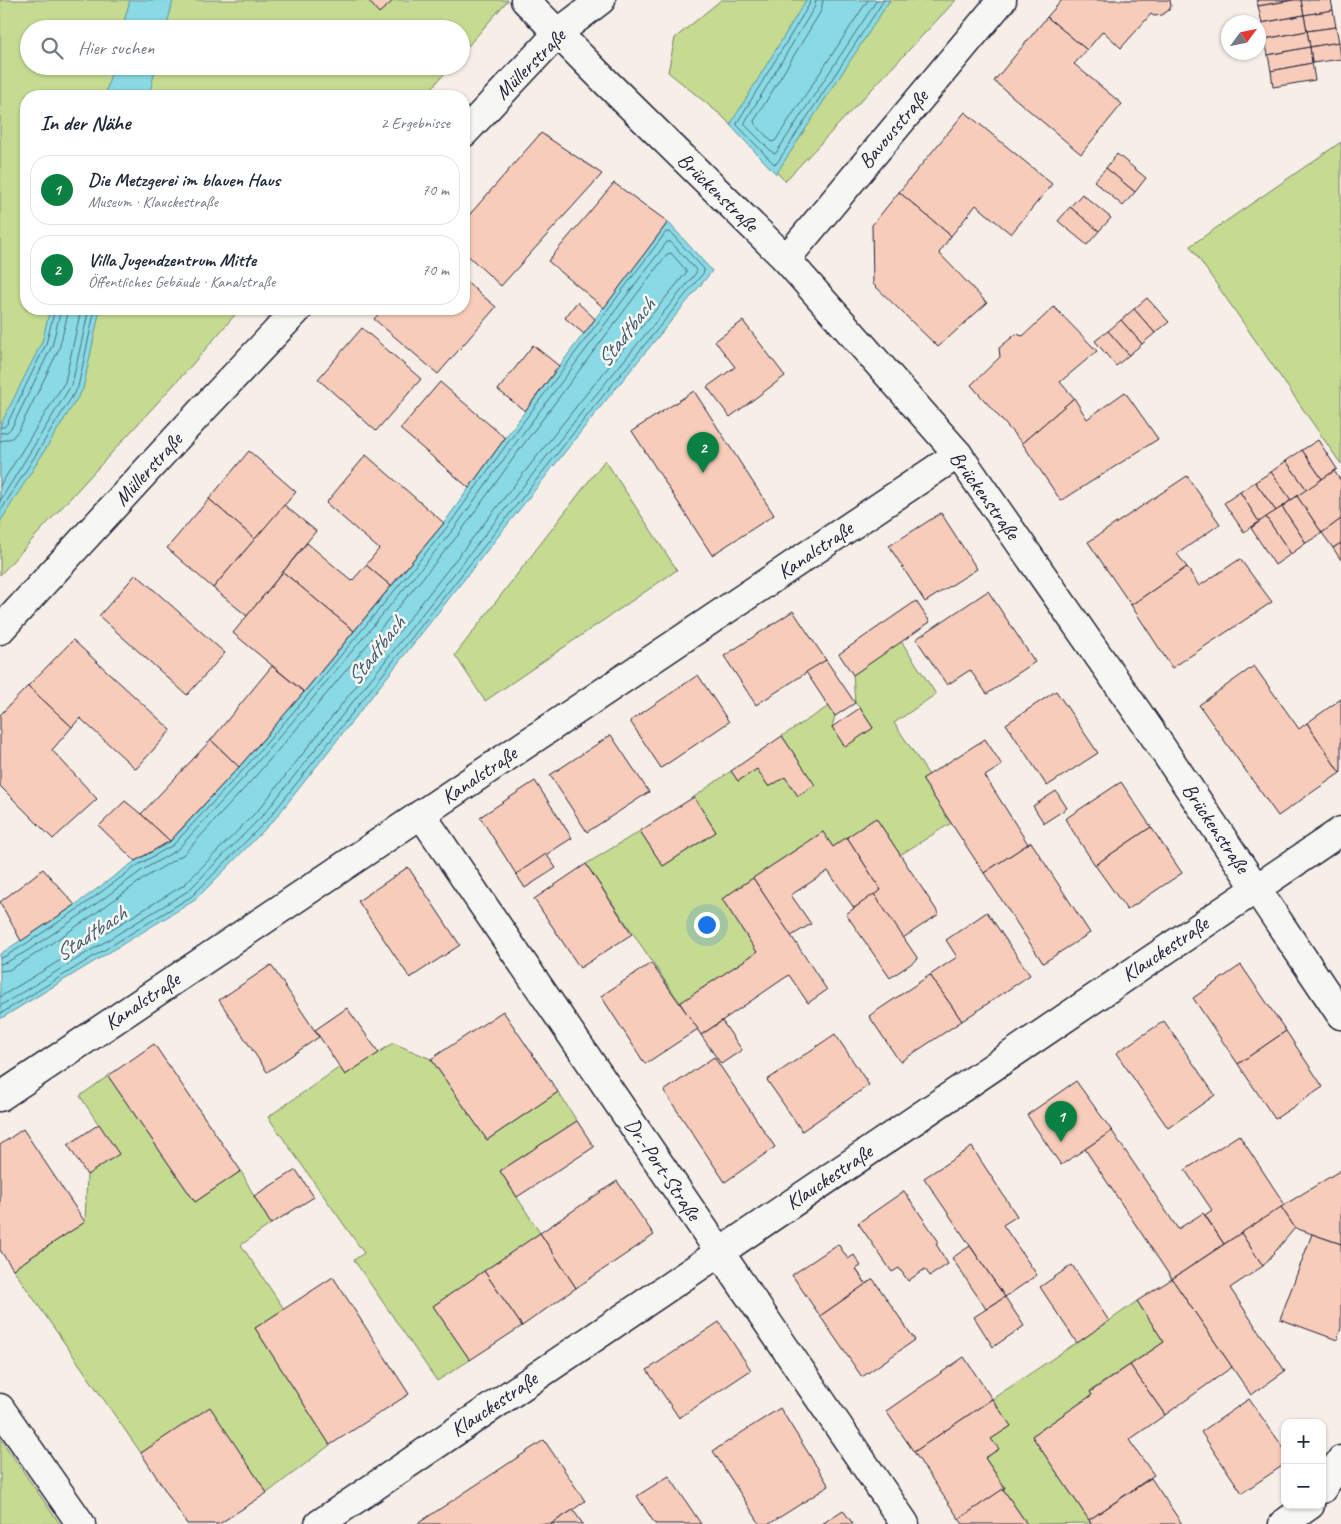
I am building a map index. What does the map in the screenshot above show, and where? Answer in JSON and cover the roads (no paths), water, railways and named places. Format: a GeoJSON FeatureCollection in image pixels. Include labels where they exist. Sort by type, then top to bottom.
{"type":"FeatureCollection","features":[{"type":"Feature","properties":{"kind":"street","name":"Brückenstraße"},"geometry":{"type":"LineString","coordinates":[[525,0],[786,259],[958,454],[1150,730],[1341,1014]]}},
{"type":"Feature","properties":{"kind":"street","name":"Müllerstraße"},"geometry":{"type":"LineString","coordinates":[[470,127],[558,33],[601,0]]}},
{"type":"Feature","properties":{"kind":"street","name":"Bavousstraße"},"geometry":{"type":"LineString","coordinates":[[786,259],[944,67],[1002,0]]}},
{"type":"Feature","properties":{"kind":"street","name":"Müllerstraße"},"geometry":{"type":"LineString","coordinates":[[0,630],[292,315]]}},
{"type":"Feature","properties":{"kind":"street","name":"Kanalstraße"},"geometry":{"type":"LineString","coordinates":[[0,1097],[958,454]]}},
{"type":"Feature","properties":{"kind":"street","name":"Dr.-Port-Straße"},"geometry":{"type":"LineString","coordinates":[[421,814],[905,1524]]}},
{"type":"Feature","properties":{"kind":"street","name":"Klauckestraße"},"geometry":{"type":"LineString","coordinates":[[319,1524],[1341,831]]}},
{"type":"Feature","properties":{"kind":"street"},"geometry":{"type":"LineString","coordinates":[[0,1408],[81,1524]]}},
{"type":"Feature","properties":{"kind":"street"},"geometry":{"type":"LineString","coordinates":[[1326,1483],[1341,1460]]}},
{"type":"Feature","properties":{"kind":"street"},"geometry":{"type":"LineString","coordinates":[[1283,1524],[1304,1509]]}},
{"type":"Feature","properties":{"kind":"street"},"geometry":{"type":"LineString","coordinates":[[1316,1509],[1321,1524]]}},
{"type":"Feature","properties":{"kind":"water"},"geometry":{"type":"Polygon","coordinates":[[[130,0],[173,0],[168,20],[124,20],[130,0]]]}},
{"type":"Feature","properties":{"kind":"water"},"geometry":{"type":"Polygon","coordinates":[[[806,0],[890,0],[776,174],[730,125],[806,0]]]}},
{"type":"Feature","properties":{"kind":"water"},"geometry":{"type":"Polygon","coordinates":[[[111,75],[154,75],[150,90],[107,90],[111,75]]]}},
{"type":"Feature","properties":{"kind":"water","name":"Stadtbach"},"geometry":{"type":"Polygon","coordinates":[[[668,222],[712,271],[598,410],[274,820],[195,900],[0,1019],[0,954],[75,905],[135,861],[170,842],[239,767],[304,692],[444,523],[505,438],[668,222]]]}},
{"type":"Feature","properties":{"kind":"water"},"geometry":{"type":"Polygon","coordinates":[[[49,315],[99,315],[83,389],[0,522],[0,426],[42,342],[49,315]]]}},
{"type":"Feature","properties":{"kind":"place","name":"Villa Jugendzentrum Mitte"},"geometry":{"type":"Point","coordinates":[703,473]}},
{"type":"Feature","properties":{"kind":"place","name":"Die Metzgerei im blauen Haus"},"geometry":{"type":"Point","coordinates":[1061,1142]}}]}
